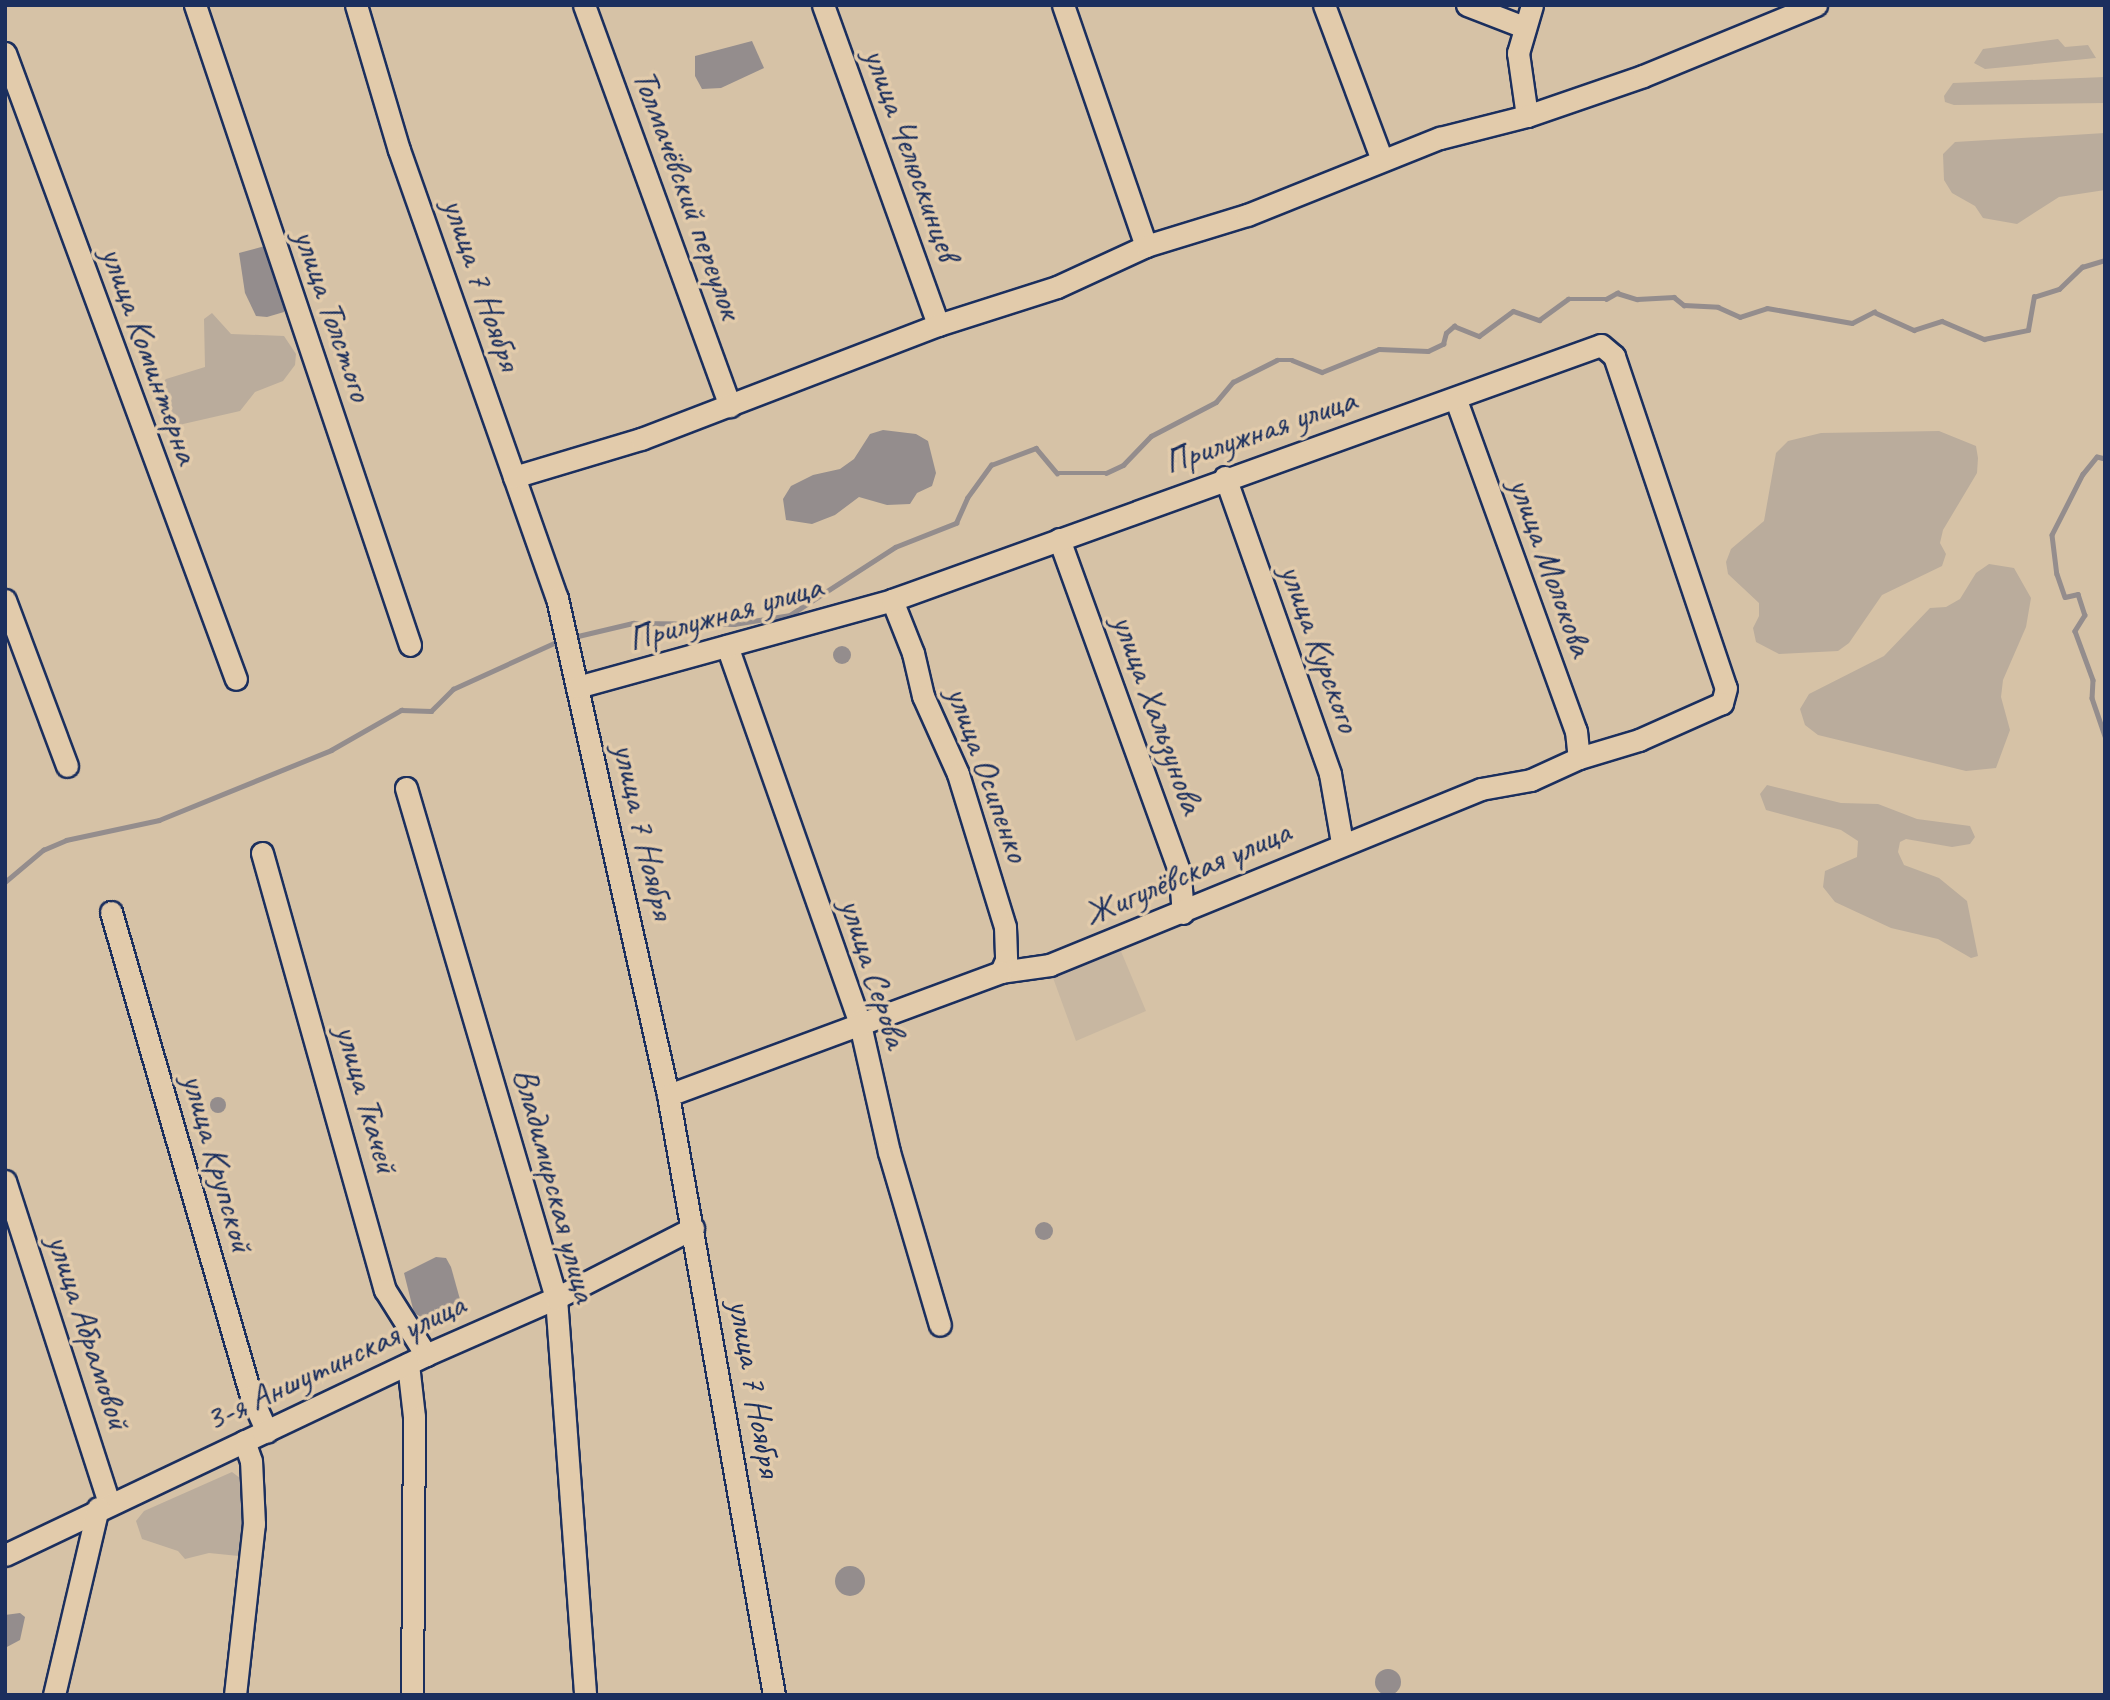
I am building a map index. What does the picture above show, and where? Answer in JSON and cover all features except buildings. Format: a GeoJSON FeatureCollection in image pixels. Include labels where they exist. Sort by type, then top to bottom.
{"type":"FeatureCollection","features":[{"type":"Feature","properties":{"kind":"street","name":"улица Толстого"},"geometry":{"type":"LineString","coordinates":[[195,5],[410,645]]}},
{"type":"Feature","properties":{"kind":"street","name":"улица 7 Ноября"},"geometry":{"type":"LineString","coordinates":[[356,5],[399,150],[557,598],[668,1095],[774,1695]]}},
{"type":"Feature","properties":{"kind":"street","name":"Толмачёвский переулок"},"geometry":{"type":"LineString","coordinates":[[584,5],[730,406]]}},
{"type":"Feature","properties":{"kind":"street","name":"улица Челюскинцев"},"geometry":{"type":"LineString","coordinates":[[823,5],[938,325]]}},
{"type":"Feature","properties":{"kind":"street"},"geometry":{"type":"LineString","coordinates":[[1063,5],[1146,246]]}},
{"type":"Feature","properties":{"kind":"street"},"geometry":{"type":"LineString","coordinates":[[1324,5],[1382,160]]}},
{"type":"Feature","properties":{"kind":"street"},"geometry":{"type":"LineString","coordinates":[[1467,5],[1524,27]]}},
{"type":"Feature","properties":{"kind":"street"},"geometry":{"type":"LineString","coordinates":[[1527,116],[1518,53],[1532,5]]}},
{"type":"Feature","properties":{"kind":"street"},"geometry":{"type":"LineString","coordinates":[[514,477],[730,406],[938,325],[1057,287],[1146,246],[1247,215],[1440,138],[1527,116],[1668,67],[1816,5]]}},
{"type":"Feature","properties":{"kind":"street","name":"улица Коминтерна"},"geometry":{"type":"LineString","coordinates":[[5,53],[236,679]]}},
{"type":"Feature","properties":{"kind":"street","name":"Прилужная улица"},"geometry":{"type":"LineString","coordinates":[[577,687],[892,600],[1225,477],[1456,400],[1593,347],[1609,349],[1722,675],[1725,699]]}},
{"type":"Feature","properties":{"kind":"street","name":"улица Молокова"},"geometry":{"type":"LineString","coordinates":[[1456,400],[1576,732],[1579,758]]}},
{"type":"Feature","properties":{"kind":"street","name":"улица Курского"},"geometry":{"type":"LineString","coordinates":[[1225,477],[1330,774],[1342,843]]}},
{"type":"Feature","properties":{"kind":"street","name":"улица Хальзунова"},"geometry":{"type":"LineString","coordinates":[[1059,539],[1180,874],[1183,913]]}},
{"type":"Feature","properties":{"kind":"street"},"geometry":{"type":"LineString","coordinates":[[5,600],[67,766]]}},
{"type":"Feature","properties":{"kind":"street","name":"улица Осипенко"},"geometry":{"type":"LineString","coordinates":[[892,600],[913,653],[923,696],[958,774],[1005,927],[1006,960],[1001,972]]}},
{"type":"Feature","properties":{"kind":"street","name":"улица Серова"},"geometry":{"type":"LineString","coordinates":[[727,646],[859,1020],[889,1152],[940,1325]]}},
{"type":"Feature","properties":{"kind":"street","name":"Жигулёвская улица"},"geometry":{"type":"LineString","coordinates":[[668,1095],[859,1020],[1001,972],[1050,965],[1183,913],[1342,843],[1481,789],[1531,779],[1579,758],[1639,740],[1725,699]]}},
{"type":"Feature","properties":{"kind":"street","name":"Владимирская улица"},"geometry":{"type":"LineString","coordinates":[[406,788],[556,1298],[585,1695]]}},
{"type":"Feature","properties":{"kind":"street","name":"улица Ткачей"},"geometry":{"type":"LineString","coordinates":[[262,853],[385,1290],[417,1359],[414,1417],[412,1695]]}},
{"type":"Feature","properties":{"kind":"street","name":"улица Крупской"},"geometry":{"type":"LineString","coordinates":[[111,912],[251,1396],[267,1432]]}},
{"type":"Feature","properties":{"kind":"street","name":"улица Абрамовой"},"geometry":{"type":"LineString","coordinates":[[5,1181],[104,1505]]}},
{"type":"Feature","properties":{"kind":"street","name":"3-я Аншутинская улица"},"geometry":{"type":"LineString","coordinates":[[5,1555],[104,1505],[267,1432],[417,1359],[556,1298],[693,1228]]}},
{"type":"Feature","properties":{"kind":"street"},"geometry":{"type":"LineString","coordinates":[[235,1695],[254,1524],[251,1461],[244,1441]]}},
{"type":"Feature","properties":{"kind":"street"},"geometry":{"type":"LineString","coordinates":[[54,1695],[104,1505]]}},
{"type":"Feature","properties":{"kind":"shaded area"},"geometry":{"type":"Polygon","coordinates":[[[2058,39],[2065,47],[2088,45],[2096,58],[1985,69],[1974,63],[1983,49],[2058,39]]]}},
{"type":"Feature","properties":{"kind":"shaded area"},"geometry":{"type":"Polygon","coordinates":[[[752,41],[764,68],[721,88],[702,89],[695,76],[695,56],[752,41]]]}},
{"type":"Feature","properties":{"kind":"shaded area"},"geometry":{"type":"Polygon","coordinates":[[[2105,77],[2105,103],[1954,105],[1945,102],[1944,96],[1953,83],[2105,77]]]}},
{"type":"Feature","properties":{"kind":"shaded area"},"geometry":{"type":"Polygon","coordinates":[[[2105,133],[2105,190],[2059,197],[2017,224],[1983,218],[1975,206],[1952,193],[1944,180],[1943,154],[1955,142],[2105,133]]]}},
{"type":"Feature","properties":{"kind":"shaded area"},"geometry":{"type":"Polygon","coordinates":[[[265,246],[286,301],[284,312],[267,317],[256,316],[245,293],[239,253],[265,246]]]}},
{"type":"Feature","properties":{"kind":"shaded area"},"geometry":{"type":"Polygon","coordinates":[[[212,313],[231,334],[284,336],[296,354],[295,365],[283,381],[255,392],[240,411],[170,427],[158,410],[155,390],[166,379],[205,367],[204,319],[212,313]]]}},
{"type":"Feature","properties":{"kind":"shaded area"},"geometry":{"type":"Polygon","coordinates":[[[883,430],[916,434],[928,441],[936,473],[932,486],[917,493],[910,504],[887,505],[859,497],[835,515],[812,524],[786,520],[783,499],[791,486],[813,475],[840,469],[854,459],[870,434],[883,430]]]}},
{"type":"Feature","properties":{"kind":"shaded area"},"geometry":{"type":"Polygon","coordinates":[[[1939,431],[1976,446],[1978,458],[1977,473],[1943,530],[1940,543],[1946,554],[1942,566],[1882,595],[1849,643],[1838,651],[1779,654],[1756,642],[1753,628],[1759,616],[1759,603],[1728,574],[1726,562],[1731,549],[1764,521],[1776,453],[1788,441],[1821,433],[1939,431]]]}},
{"type":"Feature","properties":{"kind":"shaded area"},"geometry":{"type":"Polygon","coordinates":[[[1989,564],[2014,568],[2031,598],[2026,627],[2003,680],[2001,697],[2010,730],[1996,768],[1966,771],[1818,735],[1805,725],[1800,709],[1809,694],[1884,656],[1930,608],[1946,607],[1960,599],[1976,573],[1989,564]]]}},
{"type":"Feature","properties":{"kind":"shaded area"},"geometry":{"type":"Polygon","coordinates":[[[842,646],[848,649],[851,655],[848,661],[842,664],[836,661],[833,655],[836,649],[842,646]]]}},
{"type":"Feature","properties":{"kind":"shaded area"},"geometry":{"type":"Polygon","coordinates":[[[1767,785],[1841,803],[1878,804],[1917,819],[1970,826],[1975,837],[1970,844],[1952,847],[1906,839],[1900,842],[1898,852],[1904,865],[1939,878],[1967,901],[1978,956],[1971,958],[1938,939],[1891,928],[1835,902],[1823,887],[1825,871],[1857,857],[1858,841],[1841,830],[1766,810],[1760,794],[1767,785]]]}},
{"type":"Feature","properties":{"kind":"shaded area"},"geometry":{"type":"Polygon","coordinates":[[[1120,949],[1146,1011],[1076,1041],[1052,975],[1120,949]]]}},
{"type":"Feature","properties":{"kind":"shaded area"},"geometry":{"type":"Polygon","coordinates":[[[218,1097],[224,1099],[224,1111],[218,1113],[212,1111],[210,1105],[212,1099],[218,1097]]]}},
{"type":"Feature","properties":{"kind":"shaded area"},"geometry":{"type":"Polygon","coordinates":[[[1044,1222],[1050,1225],[1053,1231],[1050,1237],[1044,1240],[1038,1237],[1035,1231],[1038,1225],[1044,1222]]]}},
{"type":"Feature","properties":{"kind":"shaded area"},"geometry":{"type":"Polygon","coordinates":[[[436,1257],[446,1258],[451,1267],[461,1303],[448,1320],[430,1322],[414,1313],[404,1273],[436,1257]]]}},
{"type":"Feature","properties":{"kind":"shaded area"},"geometry":{"type":"Polygon","coordinates":[[[232,1472],[240,1478],[244,1493],[243,1551],[239,1556],[209,1553],[185,1559],[178,1551],[142,1539],[136,1521],[144,1511],[232,1472]]]}},
{"type":"Feature","properties":{"kind":"shaded area"},"geometry":{"type":"Polygon","coordinates":[[[850,1566],[861,1570],[865,1581],[861,1592],[850,1596],[839,1592],[835,1581],[839,1570],[850,1566]]]}},
{"type":"Feature","properties":{"kind":"shaded area"},"geometry":{"type":"Polygon","coordinates":[[[20,1613],[25,1617],[20,1640],[5,1648],[5,1615],[20,1613]]]}},
{"type":"Feature","properties":{"kind":"shaded area"},"geometry":{"type":"Polygon","coordinates":[[[1388,1669],[1397,1673],[1401,1682],[1397,1691],[1388,1695],[1379,1691],[1375,1682],[1379,1673],[1388,1669]]]}},
{"type":"Feature","properties":{"kind":"waterway"},"geometry":{"type":"LineString","coordinates":[[578,636],[633,623],[734,624],[790,615],[895,547],[956,523],[967,498],[991,465],[1036,448],[1057,473],[1106,473],[1123,465],[1151,436],[1216,402],[1233,382],[1277,360],[1292,360],[1322,372],[1379,349],[1428,351],[1443,344],[1446,333],[1454,326],[1479,336],[1513,311],[1539,320],[1568,299],[1606,299],[1617,293],[1637,299],[1674,297],[1684,305],[1718,307],[1740,317],[1767,308],[1852,323],[1874,312],[1914,330],[1942,321],[1984,339],[2028,330],[2034,297],[2059,289],[2082,267],[2105,260]]}},
{"type":"Feature","properties":{"kind":"waterway"},"geometry":{"type":"LineString","coordinates":[[2105,459],[2097,457],[2083,474],[2052,535],[2057,574],[2065,597],[2078,594],[2085,615],[2075,631],[2093,680],[2092,698],[2105,736]]}},
{"type":"Feature","properties":{"kind":"waterway"},"geometry":{"type":"LineString","coordinates":[[5,882],[43,850],[66,840],[159,820],[331,750],[401,710],[431,711],[453,689],[556,642]]}}]}
